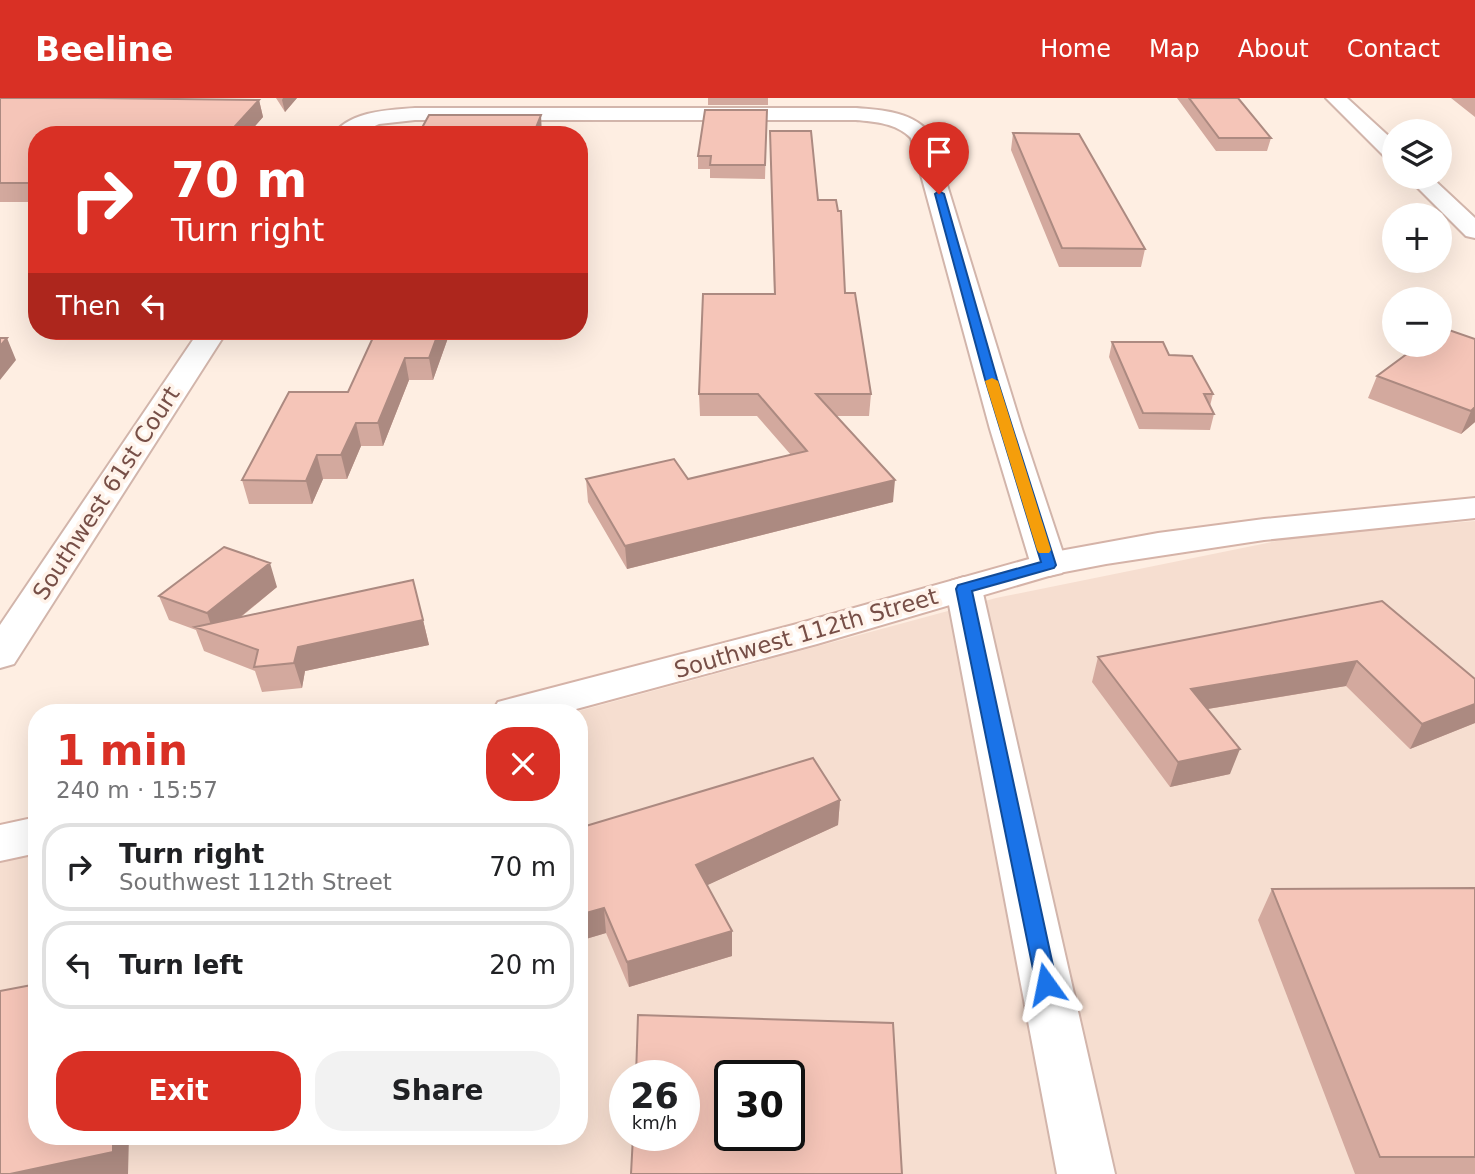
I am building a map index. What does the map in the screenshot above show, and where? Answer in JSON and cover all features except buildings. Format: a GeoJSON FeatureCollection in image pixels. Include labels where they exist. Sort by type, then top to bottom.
{"type":"FeatureCollection","features":[{"type":"Feature","properties":{"kind":"street"},"geometry":{"type":"LineString","coordinates":[[1336,98],[1382,142]]}},
{"type":"Feature","properties":{"kind":"street"},"geometry":{"type":"LineString","coordinates":[[358,126],[366,121],[415,114],[624,106],[875,116],[901,121],[921,136],[1002,417],[1049,565]]}},
{"type":"Feature","properties":{"kind":"street"},"geometry":{"type":"LineString","coordinates":[[1431,189],[1475,231]]}},
{"type":"Feature","properties":{"kind":"street","name":"Southwest 61st Court"},"geometry":{"type":"LineString","coordinates":[[0,655],[207,340]]}},
{"type":"Feature","properties":{"kind":"street","name":"Southwest 112th Street"},"geometry":{"type":"LineString","coordinates":[[543,704],[803,635],[1049,565],[1118,551],[1270,530],[1475,509]]}},
{"type":"Feature","properties":{"kind":"street"},"geometry":{"type":"LineString","coordinates":[[964,589],[1086,1174]]}},
{"type":"Feature","properties":{"kind":"street"},"geometry":{"type":"LineString","coordinates":[[0,843],[28,837]]}},
{"type":"Feature","properties":{"kind":"shaded area"},"geometry":{"type":"Polygon","coordinates":[[[1475,521],[1475,1174],[0,1174],[0,859],[28,853],[28,1145],[588,1145],[588,708],[996,598],[1311,534],[1475,521]]]}},
{"type":"Feature","properties":{"kind":"slow traffic"},"geometry":{"type":"LineString","coordinates":[[992,381],[1044,550]]}},
{"type":"Feature","properties":{"kind":"route"},"geometry":{"type":"LineString","coordinates":[[939,194],[991,379],[1049,565],[964,589],[1046,984]]}}]}
